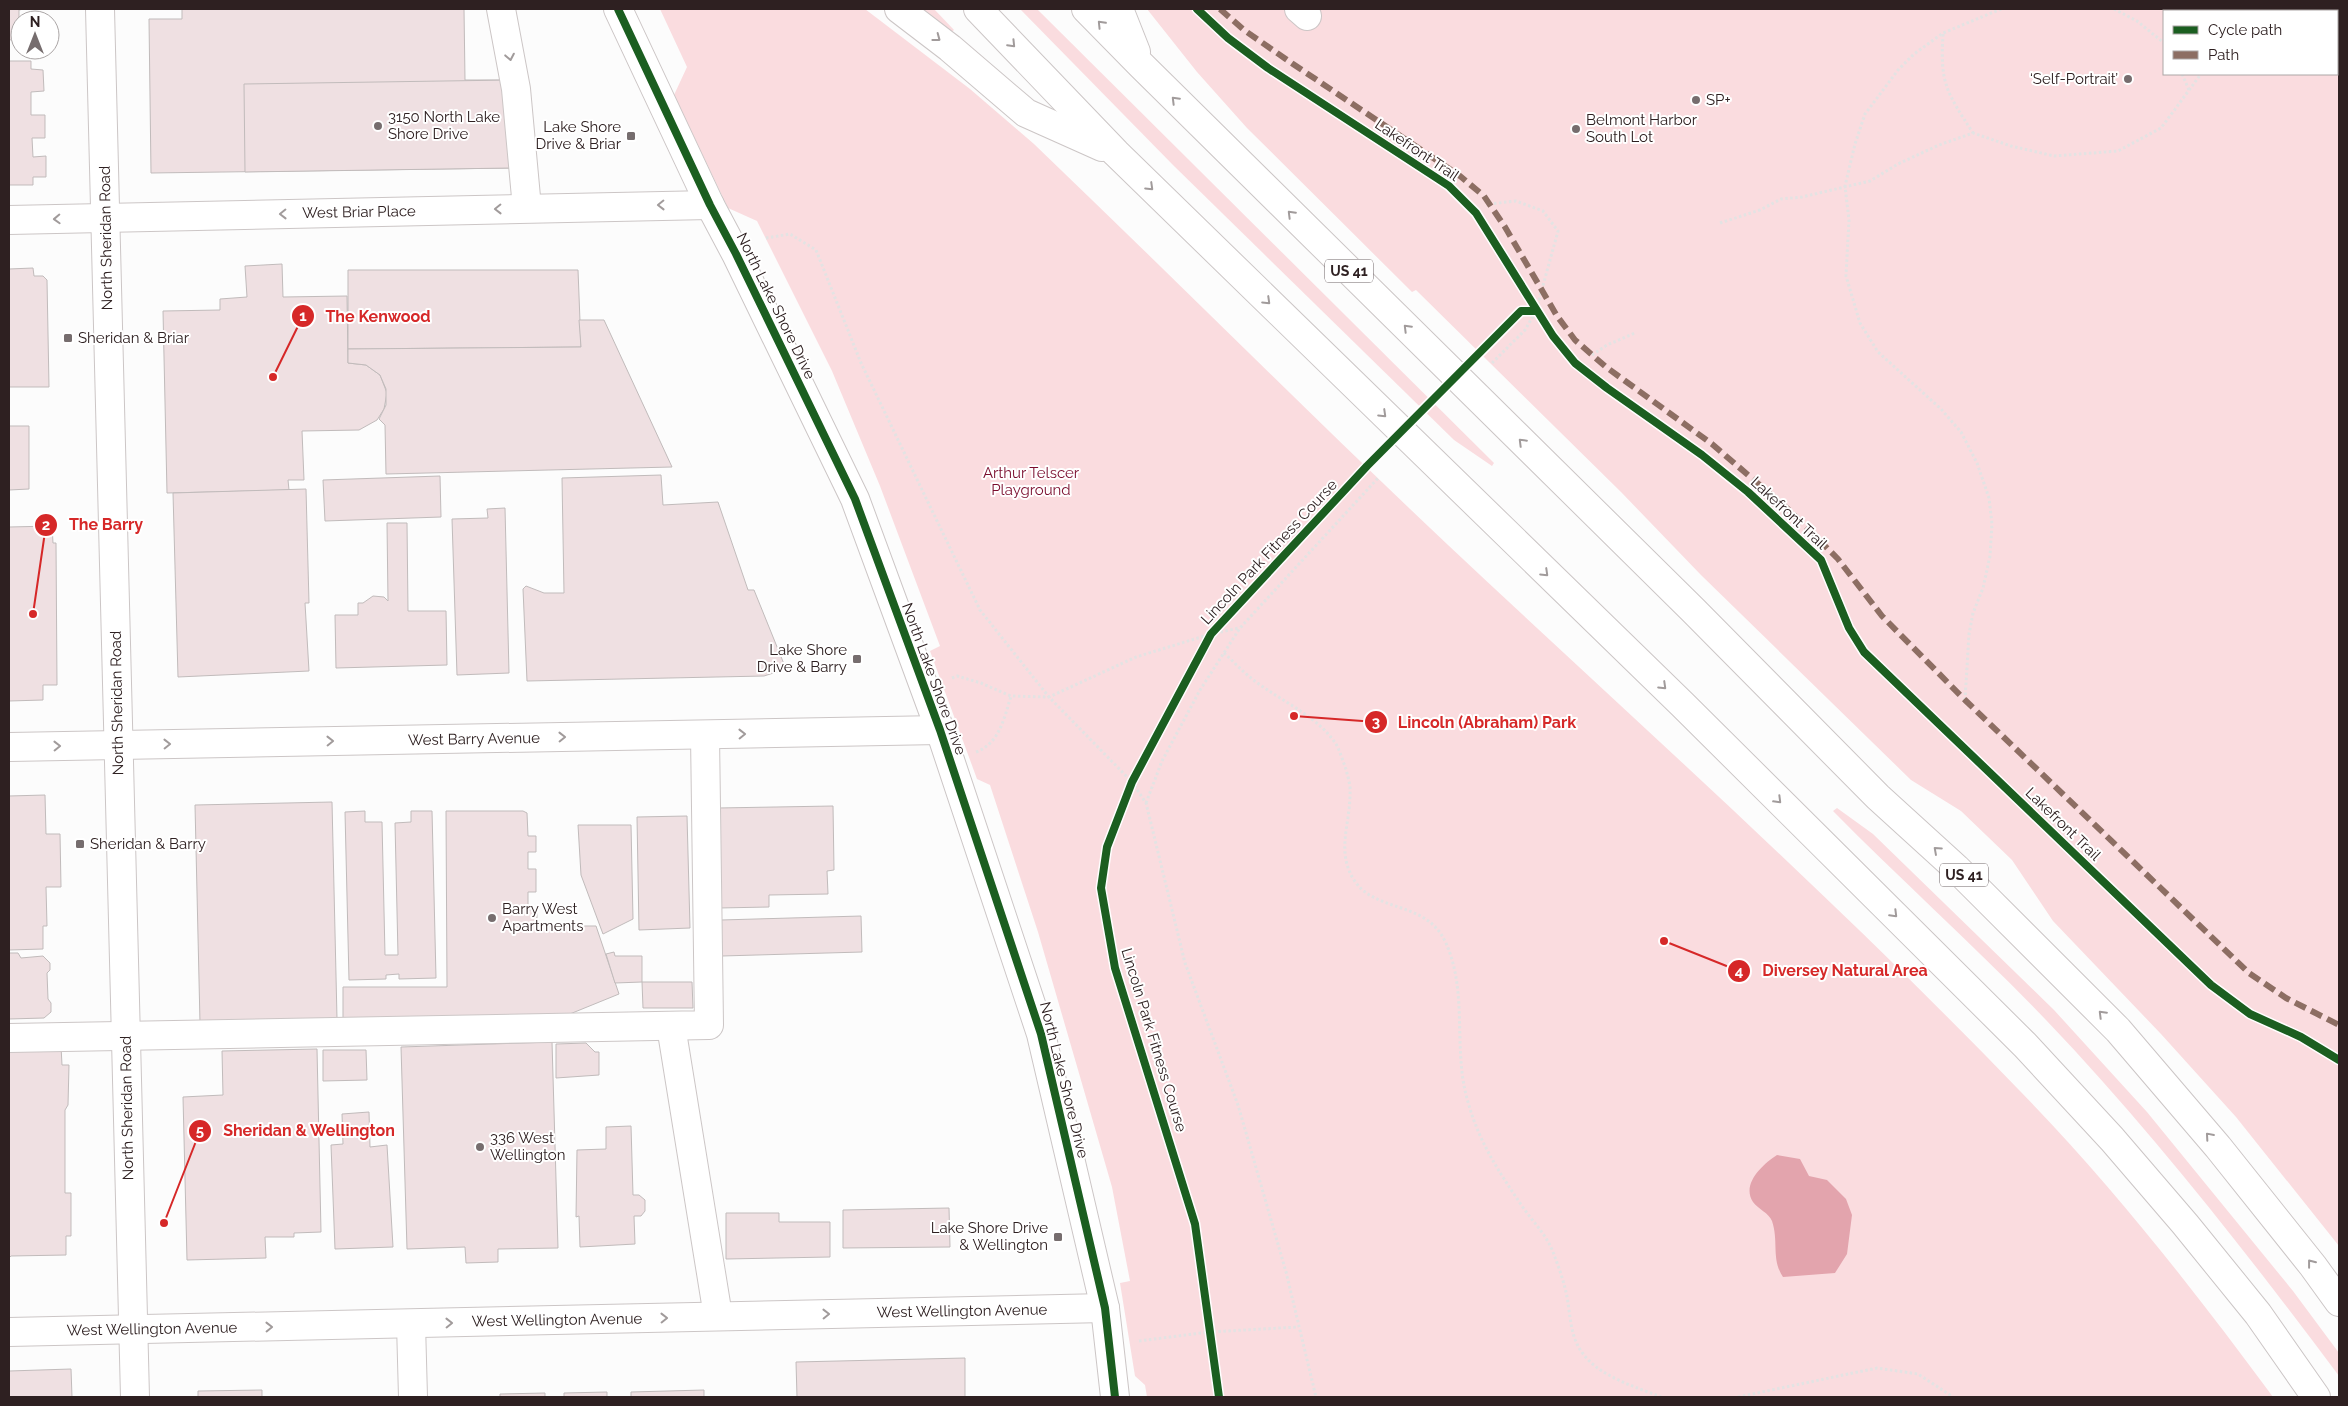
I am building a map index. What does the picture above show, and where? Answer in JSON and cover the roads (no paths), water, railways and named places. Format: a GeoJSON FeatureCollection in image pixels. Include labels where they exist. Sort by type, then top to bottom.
{"type":"FeatureCollection","features":[{"type":"Feature","properties":{"kind":"main road","name":"North Sheridan Road"},"geometry":{"type":"LineString","coordinates":[[100,9],[134,1397]]}},
{"type":"Feature","properties":{"kind":"main road"},"geometry":{"type":"LineString","coordinates":[[501,9],[516,89],[526,208]]}},
{"type":"Feature","properties":{"kind":"main road","name":"North Lake Shore Drive"},"geometry":{"type":"LineString","coordinates":[[618,9],[710,205],[736,254],[854,498],[940,730],[1041,1034],[1105,1308],[1115,1397]]}},
{"type":"Feature","properties":{"kind":"main road"},"geometry":{"type":"LineString","coordinates":[[898,9],[950,48],[1026,113],[1116,153]]}},
{"type":"Feature","properties":{"kind":"main road"},"geometry":{"type":"LineString","coordinates":[[978,9],[1116,153],[1510,540],[1683,705],[2025,1045],[2112,1139],[2185,1224],[2258,1314],[2316,1397]]}},
{"type":"Feature","properties":{"kind":"main road","name":"US 41"},"geometry":{"type":"LineString","coordinates":[[1086,9],[1693,610],[1878,796],[1956,868],[2118,1030],[2218,1147],[2313,1266],[2339,1302]]}},
{"type":"Feature","properties":{"kind":"main road"},"geometry":{"type":"LineString","coordinates":[[1119,9],[1141,65]]}},
{"type":"Feature","properties":{"kind":"main road","name":"West Briar Place"},"geometry":{"type":"LineString","coordinates":[[9,220],[710,205]]}},
{"type":"Feature","properties":{"kind":"main road","name":"West Barry Avenue"},"geometry":{"type":"LineString","coordinates":[[9,747],[940,730]]}},
{"type":"Feature","properties":{"kind":"main road"},"geometry":{"type":"LineString","coordinates":[[9,1038],[709,1024],[705,735]]}},
{"type":"Feature","properties":{"kind":"main road"},"geometry":{"type":"LineString","coordinates":[[671,1026],[718,1316]]}},
{"type":"Feature","properties":{"kind":"main road","name":"West Wellington Avenue"},"geometry":{"type":"LineString","coordinates":[[9,1332],[1105,1308]]}},
{"type":"Feature","properties":{"kind":"main road"},"geometry":{"type":"LineString","coordinates":[[411,1324],[413,1397]]}},
{"type":"Feature","properties":{"kind":"place","name":"‘Self-Portrait’"},"geometry":{"type":"Point","coordinates":[2128,79]}},
{"type":"Feature","properties":{"kind":"place","name":"SP+"},"geometry":{"type":"Point","coordinates":[1696,100]}},
{"type":"Feature","properties":{"kind":"place","name":"3150 North Lake Shore Drive"},"geometry":{"type":"Point","coordinates":[378,126]}},
{"type":"Feature","properties":{"kind":"place","name":"Belmont Harbor South Lot"},"geometry":{"type":"Point","coordinates":[1576,129]}},
{"type":"Feature","properties":{"kind":"place","name":"Lake Shore Drive & Briar"},"geometry":{"type":"Point","coordinates":[631,136]}},
{"type":"Feature","properties":{"kind":"place","name":"Sheridan & Briar"},"geometry":{"type":"Point","coordinates":[68,338]}},
{"type":"Feature","properties":{"kind":"place","name":"The Kenwood"},"geometry":{"type":"Point","coordinates":[273,377]}},
{"type":"Feature","properties":{"kind":"place","name":"The Barry"},"geometry":{"type":"Point","coordinates":[33,614]}},
{"type":"Feature","properties":{"kind":"place","name":"Lake Shore Drive & Barry"},"geometry":{"type":"Point","coordinates":[857,659]}},
{"type":"Feature","properties":{"kind":"place","name":"Lincoln (Abraham) Park"},"geometry":{"type":"Point","coordinates":[1294,716]}},
{"type":"Feature","properties":{"kind":"place","name":"Sheridan & Barry"},"geometry":{"type":"Point","coordinates":[80,844]}},
{"type":"Feature","properties":{"kind":"place","name":"Barry West Apartments"},"geometry":{"type":"Point","coordinates":[492,918]}},
{"type":"Feature","properties":{"kind":"place","name":"Diversey Natural Area"},"geometry":{"type":"Point","coordinates":[1664,941]}},
{"type":"Feature","properties":{"kind":"place","name":"336 West Wellington"},"geometry":{"type":"Point","coordinates":[480,1147]}},
{"type":"Feature","properties":{"kind":"place","name":"Sheridan & Wellington"},"geometry":{"type":"Point","coordinates":[164,1223]}},
{"type":"Feature","properties":{"kind":"place","name":"Lake Shore Drive & Wellington"},"geometry":{"type":"Point","coordinates":[1058,1237]}},
{"type":"Feature","properties":{"kind":"park label","name":"Arthur Telscer Playground"},"geometry":{"type":"Point","coordinates":[1031,482]}}]}
